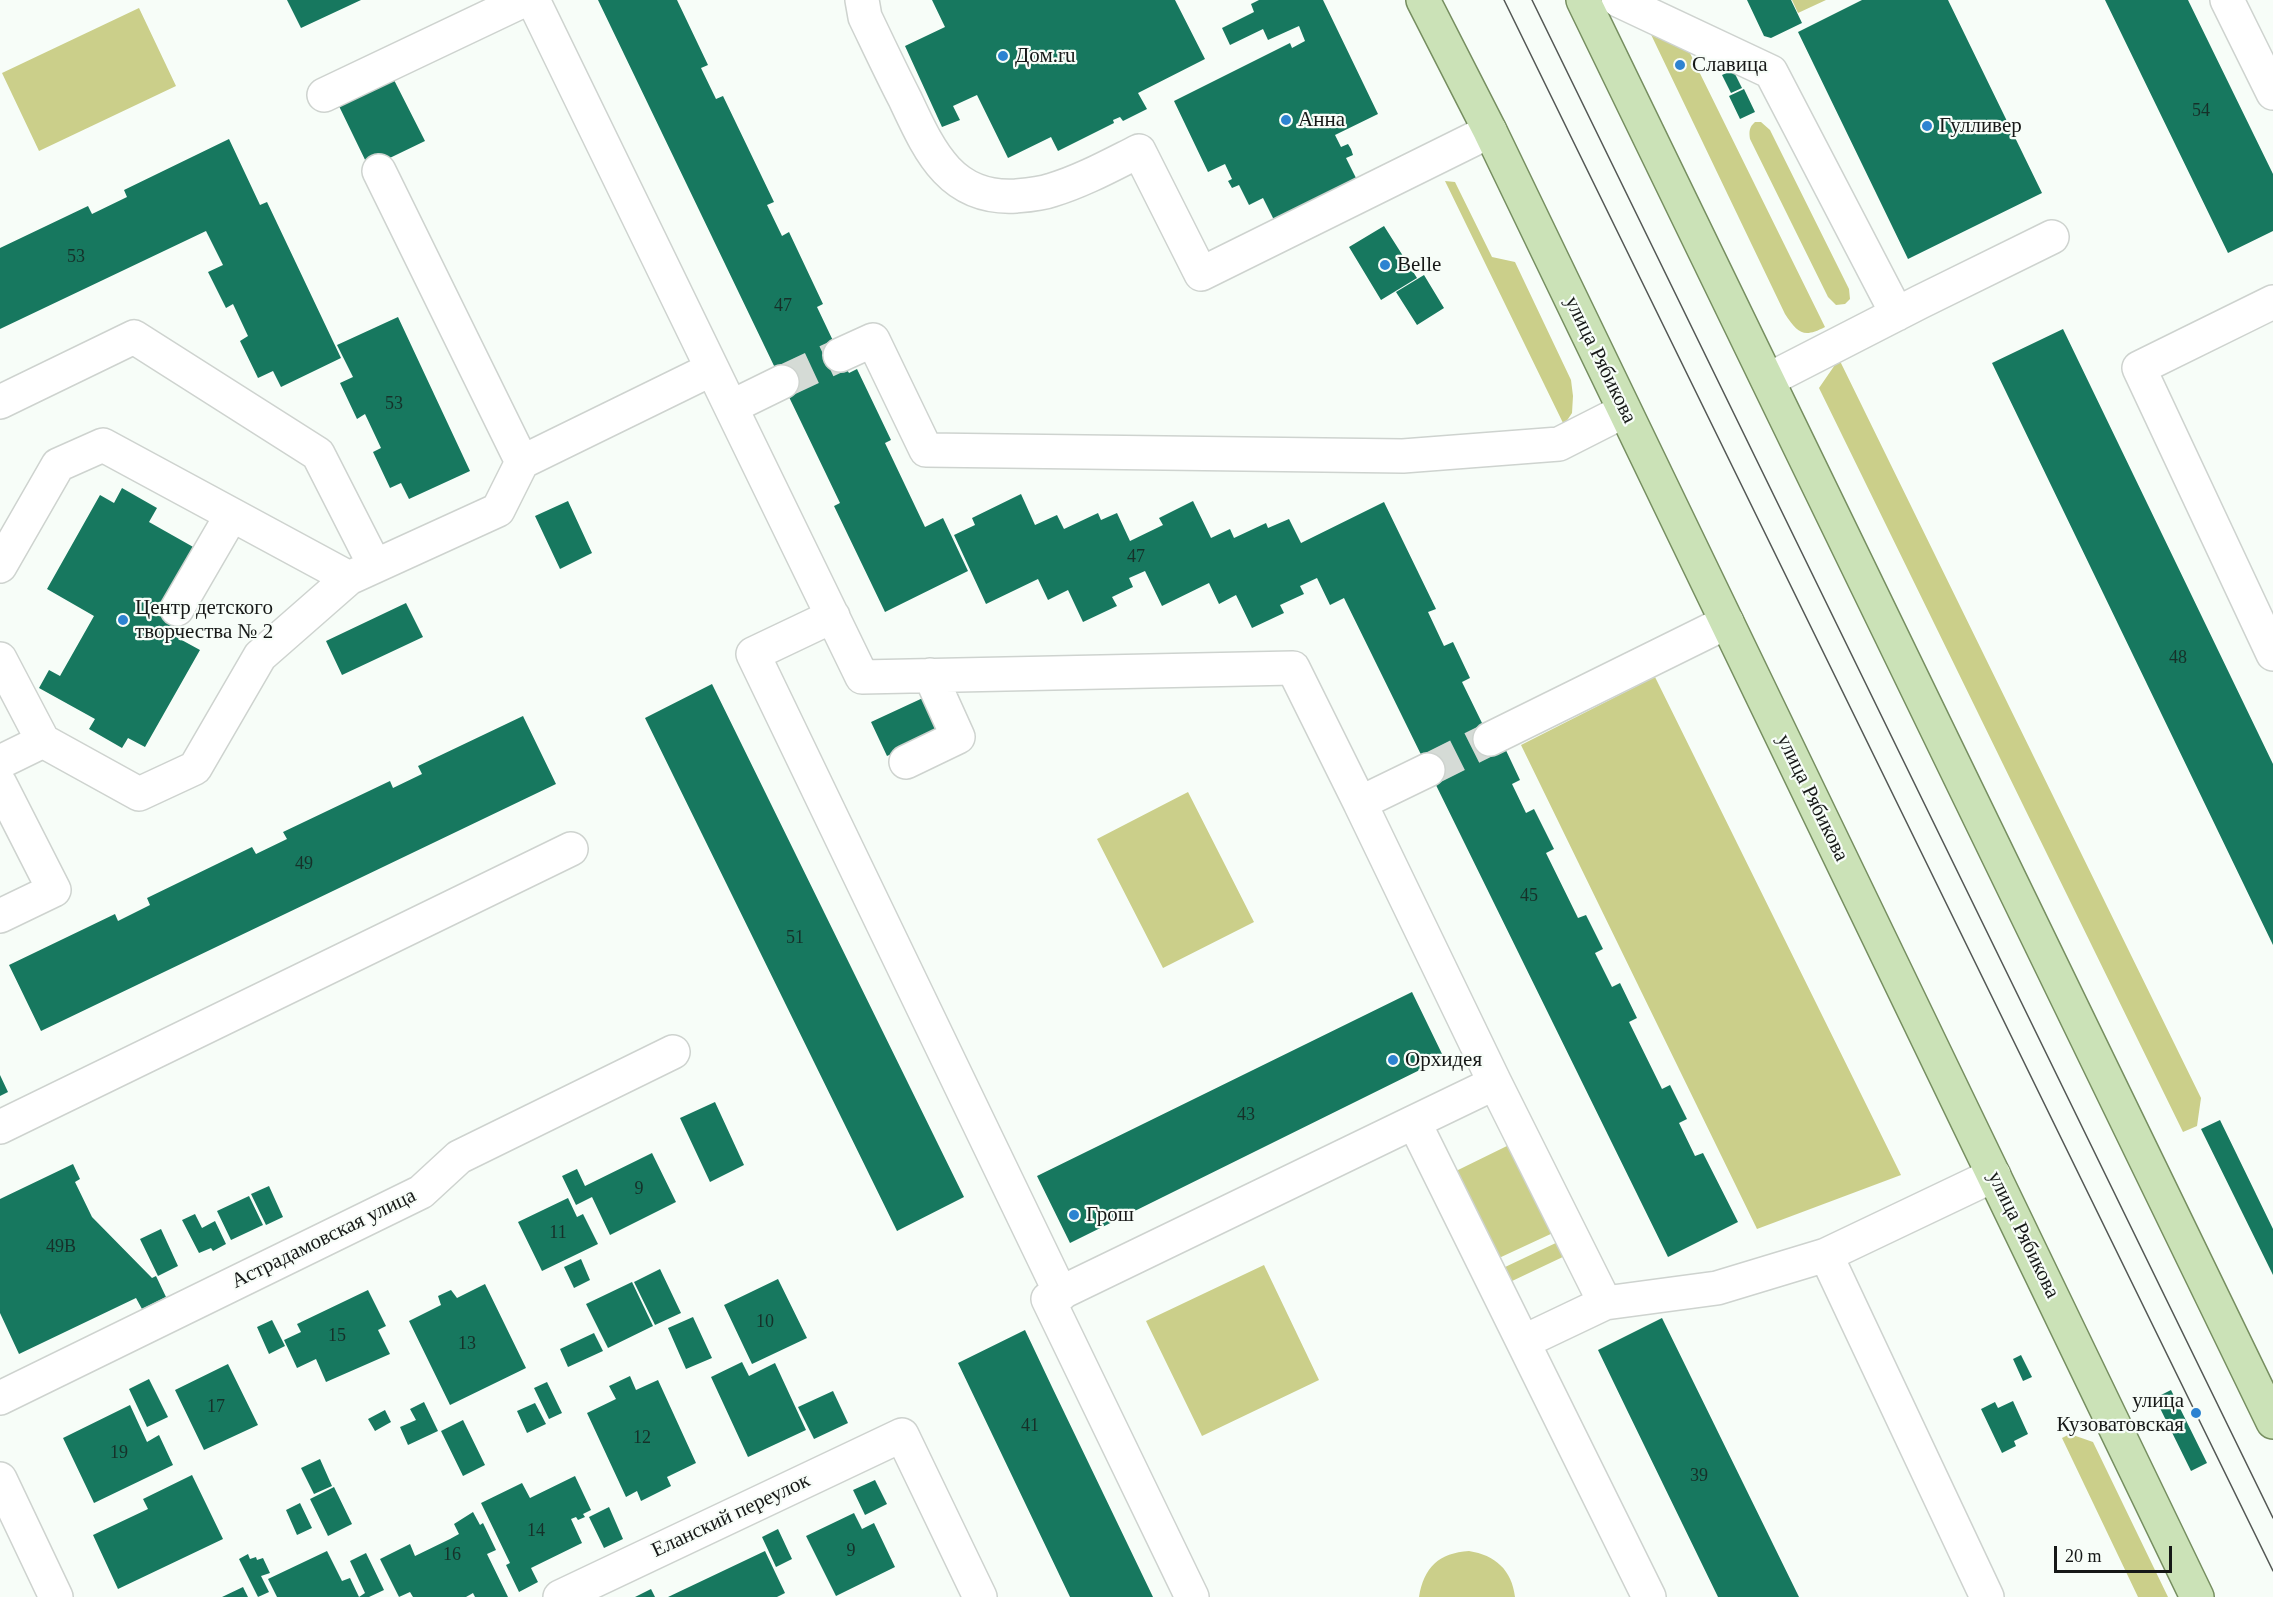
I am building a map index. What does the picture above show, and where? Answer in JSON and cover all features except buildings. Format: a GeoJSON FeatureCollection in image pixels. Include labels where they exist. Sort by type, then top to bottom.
{"type":"FeatureCollection","features":[{"type":"Feature","properties":{"kind":"main road","name":"улица Рябикова"},"geometry":{"type":"LineString","coordinates":[[1423,0],[1490,131],[2197,1597]]}},
{"type":"Feature","properties":{"kind":"main road"},"geometry":{"type":"LineString","coordinates":[[1583,0],[2273,1422]]}},
{"type":"Feature","properties":{"kind":"street"},"geometry":{"type":"LineString","coordinates":[[324,95],[524,0]]}},
{"type":"Feature","properties":{"kind":"street"},"geometry":{"type":"LineString","coordinates":[[533,0],[862,677],[1293,668],[1605,1303]]}},
{"type":"Feature","properties":{"kind":"street"},"geometry":{"type":"LineString","coordinates":[[862,0],[865,17],[927,144],[952,175],[967,187],[984,195],[1006,196],[1050,191],[1076,182],[1139,151],[1201,274],[1490,131]]}},
{"type":"Feature","properties":{"kind":"street"},"geometry":{"type":"LineString","coordinates":[[1618,0],[1772,72],[1897,314]]}},
{"type":"Feature","properties":{"kind":"street"},"geometry":{"type":"LineString","coordinates":[[2227,0],[2273,93]]}},
{"type":"Feature","properties":{"kind":"street"},"geometry":{"type":"LineString","coordinates":[[379,171],[522,462]]}},
{"type":"Feature","properties":{"kind":"street"},"geometry":{"type":"LineString","coordinates":[[1768,380],[2052,237]]}},
{"type":"Feature","properties":{"kind":"street"},"geometry":{"type":"LineString","coordinates":[[2273,302],[2139,368],[2273,654]]}},
{"type":"Feature","properties":{"kind":"street"},"geometry":{"type":"LineString","coordinates":[[0,402],[134,337],[318,454],[362,572]]}},
{"type":"Feature","properties":{"kind":"street"},"geometry":{"type":"LineString","coordinates":[[840,355],[873,340],[926,450],[1403,456],[1558,444],[1624,411]]}},
{"type":"Feature","properties":{"kind":"street"},"geometry":{"type":"LineString","coordinates":[[0,659],[43,741],[139,794],[195,768],[260,656],[362,572],[498,510],[522,462],[712,369]]}},
{"type":"Feature","properties":{"kind":"street"},"geometry":{"type":"LineString","coordinates":[[731,407],[782,382]]}},
{"type":"Feature","properties":{"kind":"street"},"geometry":{"type":"LineString","coordinates":[[0,566],[58,465],[103,446],[231,516],[362,572]]}},
{"type":"Feature","properties":{"kind":"street"},"geometry":{"type":"LineString","coordinates":[[177,609],[231,516]]}},
{"type":"Feature","properties":{"kind":"street"},"geometry":{"type":"LineString","coordinates":[[833,616],[753,654],[1060,1294]]}},
{"type":"Feature","properties":{"kind":"street"},"geometry":{"type":"LineString","coordinates":[[1490,739],[1727,622]]}},
{"type":"Feature","properties":{"kind":"street"},"geometry":{"type":"LineString","coordinates":[[906,762],[958,737],[930,675]]}},
{"type":"Feature","properties":{"kind":"street"},"geometry":{"type":"LineString","coordinates":[[0,762],[43,741]]}},
{"type":"Feature","properties":{"kind":"street"},"geometry":{"type":"LineString","coordinates":[[1360,803],[1428,770]]}},
{"type":"Feature","properties":{"kind":"street"},"geometry":{"type":"LineString","coordinates":[[0,784],[54,890],[0,916]]}},
{"type":"Feature","properties":{"kind":"street"},"geometry":{"type":"LineString","coordinates":[[0,1127],[571,849]]}},
{"type":"Feature","properties":{"kind":"street","name":"Астрадамовская улица"},"geometry":{"type":"LineString","coordinates":[[0,1398],[421,1192],[459,1156],[673,1052]]}},
{"type":"Feature","properties":{"kind":"street"},"geometry":{"type":"LineString","coordinates":[[1192,1597],[1048,1299],[1495,1083]]}},
{"type":"Feature","properties":{"kind":"street"},"geometry":{"type":"LineString","coordinates":[[1414,1122],[1649,1597]]}},
{"type":"Feature","properties":{"kind":"street"},"geometry":{"type":"LineString","coordinates":[[1523,1342],[1605,1303],[1717,1288],[1826,1255],[1994,1175]]}},
{"type":"Feature","properties":{"kind":"street"},"geometry":{"type":"LineString","coordinates":[[1826,1255],[1987,1597]]}},
{"type":"Feature","properties":{"kind":"street","name":"Еланский переулок"},"geometry":{"type":"LineString","coordinates":[[560,1597],[902,1435],[980,1597]]}},
{"type":"Feature","properties":{"kind":"street"},"geometry":{"type":"LineString","coordinates":[[0,1479],[56,1597]]}},
{"type":"Feature","properties":{"kind":"green space"},"geometry":{"type":"Polygon","coordinates":[[[1792,0],[1826,0],[1798,13],[1792,0]]]}},
{"type":"Feature","properties":{"kind":"green space"},"geometry":{"type":"Polygon","coordinates":[[[139,8],[176,86],[39,151],[2,73],[139,8]]]}},
{"type":"Feature","properties":{"kind":"green space"},"geometry":{"type":"Polygon","coordinates":[[[1645,22],[1684,41],[1825,327],[1812,332],[1802,332],[1785,314],[1645,22]]]}},
{"type":"Feature","properties":{"kind":"green space"},"geometry":{"type":"Polygon","coordinates":[[[1755,122],[1761,122],[1770,130],[1849,289],[1850,299],[1845,304],[1836,305],[1828,297],[1750,139],[1750,130],[1755,122]]]}},
{"type":"Feature","properties":{"kind":"green space"},"geometry":{"type":"Polygon","coordinates":[[[1445,181],[1455,182],[1492,257],[1515,262],[1571,380],[1572,413],[1564,425],[1445,181]]]}},
{"type":"Feature","properties":{"kind":"green space"},"geometry":{"type":"Polygon","coordinates":[[[1839,359],[2201,1098],[2197,1126],[2183,1132],[1819,388],[1839,359]]]}},
{"type":"Feature","properties":{"kind":"green space"},"geometry":{"type":"Polygon","coordinates":[[[1655,677],[1901,1175],[1757,1229],[1521,745],[1655,677]]]}},
{"type":"Feature","properties":{"kind":"green space"},"geometry":{"type":"Polygon","coordinates":[[[1188,792],[1254,922],[1163,968],[1097,839],[1188,792]]]}},
{"type":"Feature","properties":{"kind":"green space"},"geometry":{"type":"Polygon","coordinates":[[[1511,1144],[1555,1232],[1499,1258],[1456,1171],[1511,1144]]]}},
{"type":"Feature","properties":{"kind":"green space"},"geometry":{"type":"Polygon","coordinates":[[[1560,1241],[1567,1255],[1510,1282],[1503,1268],[1560,1241]]]}},
{"type":"Feature","properties":{"kind":"green space"},"geometry":{"type":"Polygon","coordinates":[[[1264,1265],[1319,1380],[1202,1436],[1146,1321],[1264,1265]]]}},
{"type":"Feature","properties":{"kind":"green space"},"geometry":{"type":"Polygon","coordinates":[[[2070,1434],[2093,1442],[2168,1597],[2138,1597],[2062,1438],[2070,1434]]]}},
{"type":"Feature","properties":{"kind":"green space"},"geometry":{"type":"Polygon","coordinates":[[[1469,1551],[1487,1556],[1501,1565],[1510,1579],[1515,1597],[1419,1597],[1425,1577],[1435,1564],[1449,1555],[1469,1551]]]}},
{"type":"Feature","properties":{"kind":"tunnel"},"geometry":{"type":"LineString","coordinates":[[782,382],[840,355]]}},
{"type":"Feature","properties":{"kind":"tunnel"},"geometry":{"type":"LineString","coordinates":[[1428,770],[1490,739]]}},
{"type":"Feature","properties":{"kind":"tram line"},"geometry":{"type":"LineString","coordinates":[[1504,0],[2273,1571]]}},
{"type":"Feature","properties":{"kind":"tram line"},"geometry":{"type":"LineString","coordinates":[[1532,0],[2273,1518]]}},
{"type":"Feature","properties":{"kind":"place","name":"Дом.ru"},"geometry":{"type":"Point","coordinates":[1003,56]}},
{"type":"Feature","properties":{"kind":"place","name":"Славица"},"geometry":{"type":"Point","coordinates":[1680,65]}},
{"type":"Feature","properties":{"kind":"place","name":"Анна"},"geometry":{"type":"Point","coordinates":[1286,120]}},
{"type":"Feature","properties":{"kind":"place","name":"Гулливер"},"geometry":{"type":"Point","coordinates":[1927,126]}},
{"type":"Feature","properties":{"kind":"place","name":"Belle"},"geometry":{"type":"Point","coordinates":[1385,265]}},
{"type":"Feature","properties":{"kind":"place","name":"Центр детского творчества № 2"},"geometry":{"type":"Point","coordinates":[123,620]}},
{"type":"Feature","properties":{"kind":"place","name":"Орхидея"},"geometry":{"type":"Point","coordinates":[1393,1060]}},
{"type":"Feature","properties":{"kind":"place","name":"Грош"},"geometry":{"type":"Point","coordinates":[1074,1215]}},
{"type":"Feature","properties":{"kind":"place","name":"улица Кузоватовская"},"geometry":{"type":"Point","coordinates":[2196,1413]}}]}
